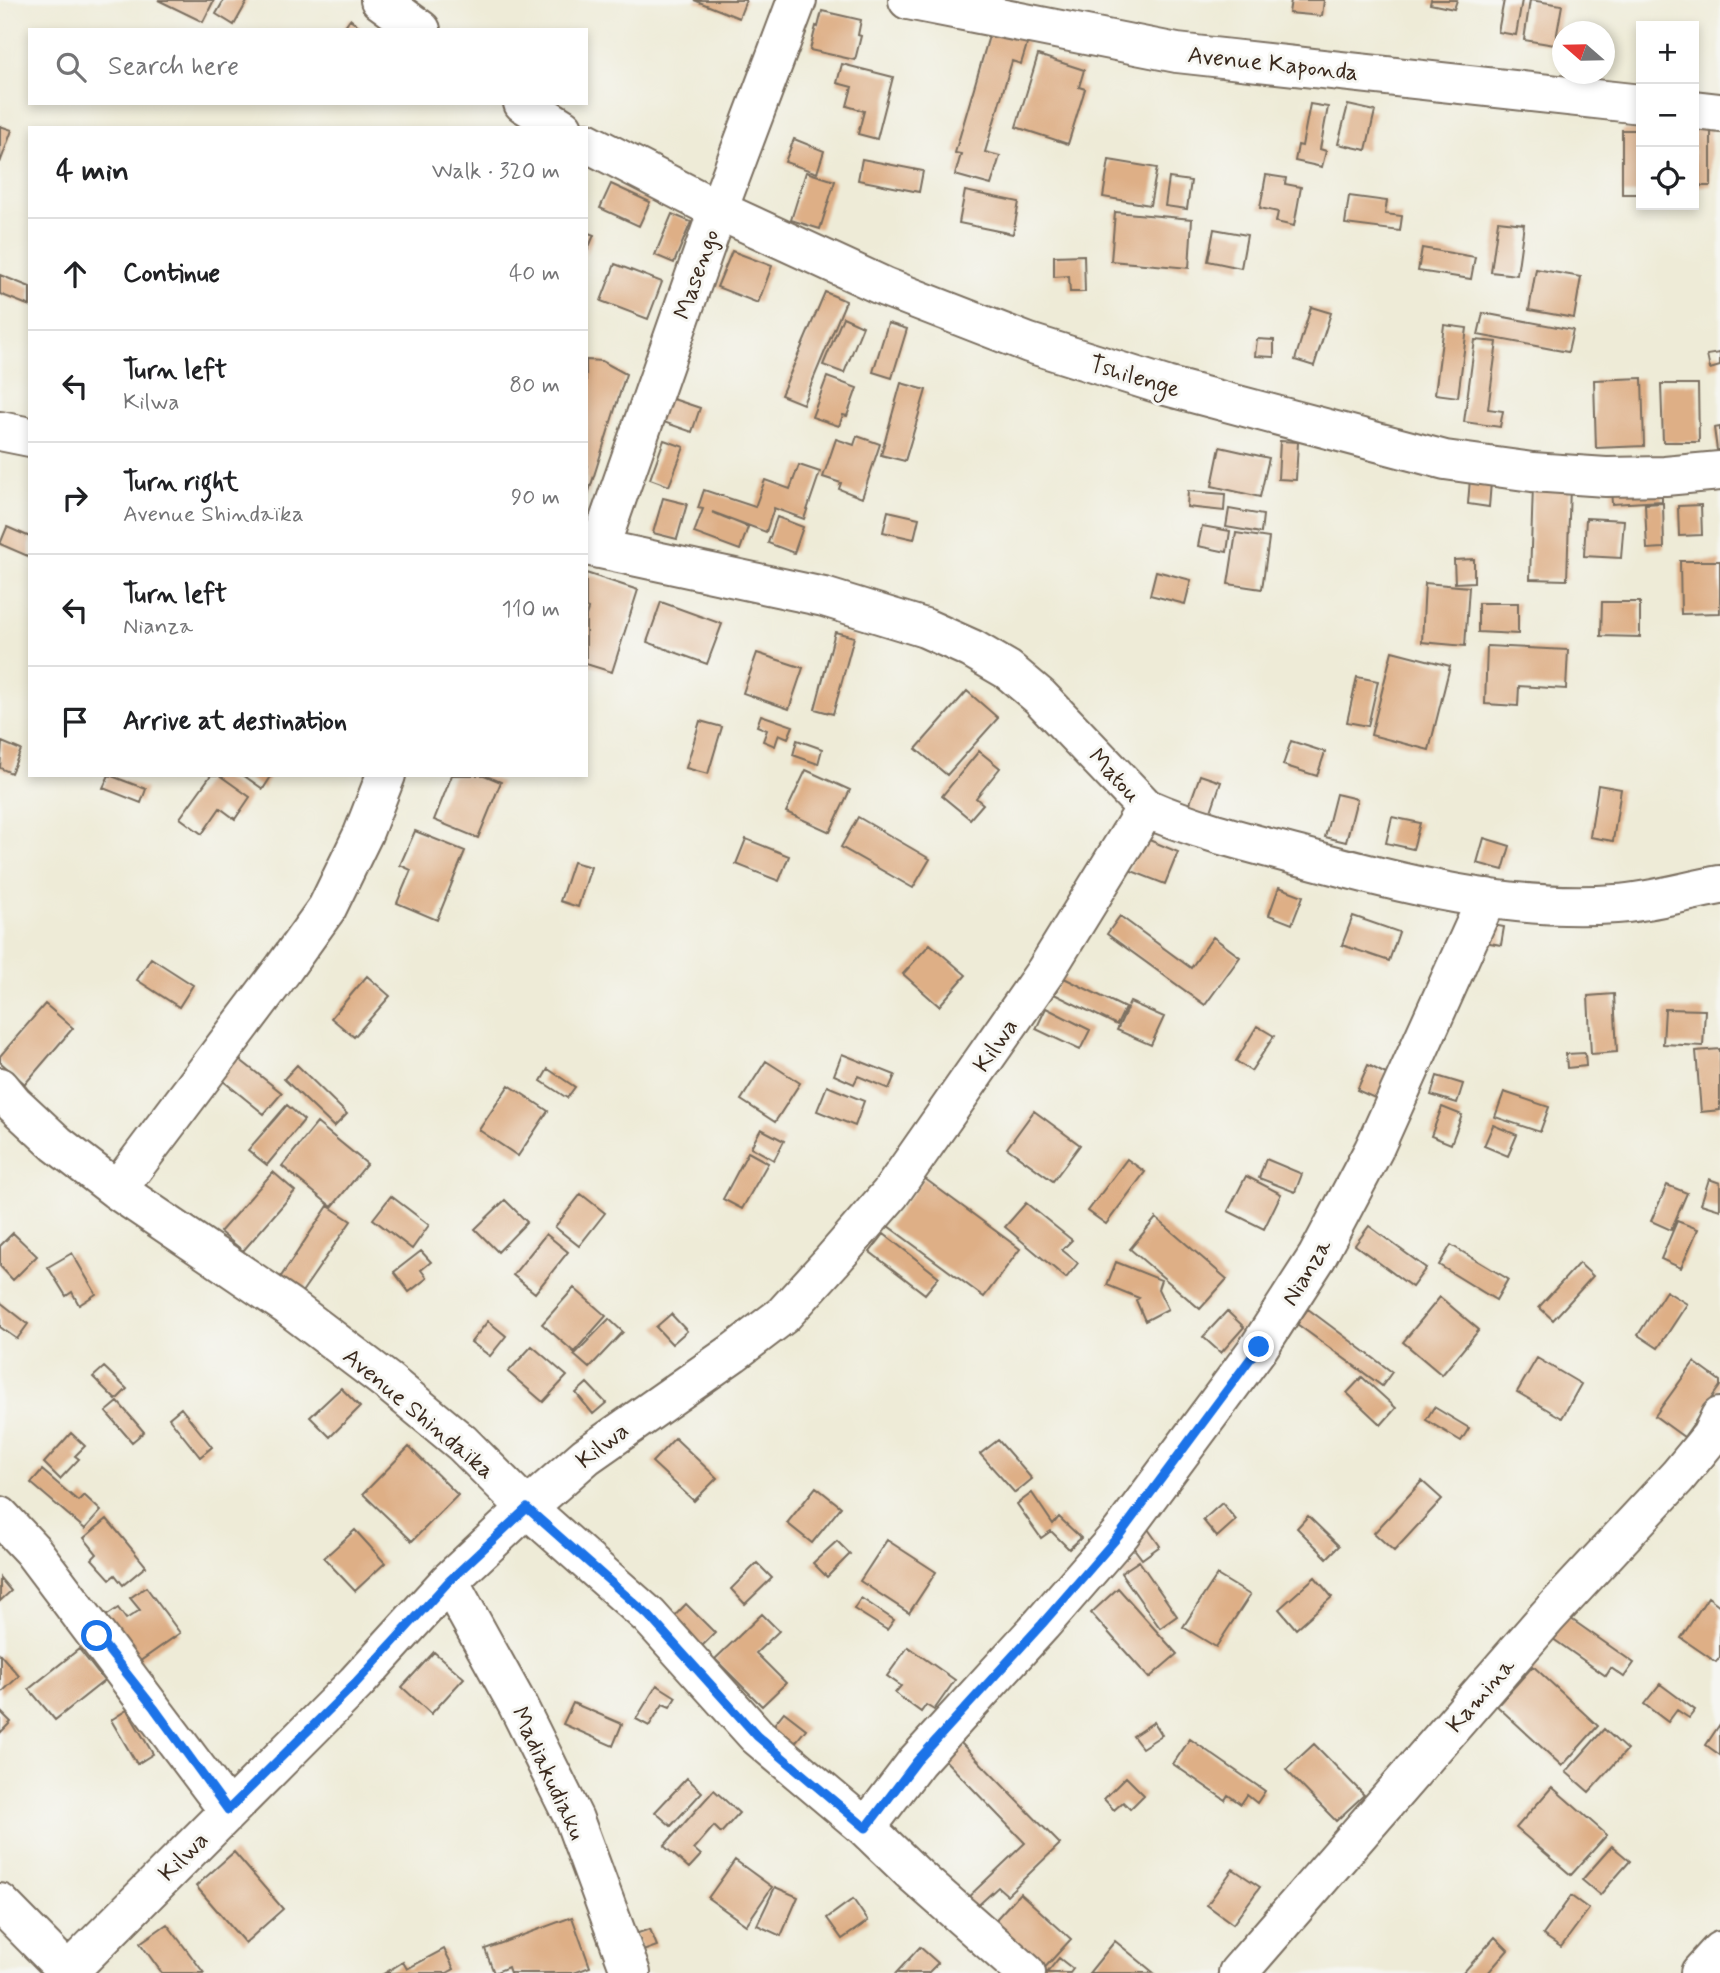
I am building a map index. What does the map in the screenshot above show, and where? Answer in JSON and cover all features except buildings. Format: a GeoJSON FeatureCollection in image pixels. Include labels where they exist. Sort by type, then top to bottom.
{"type":"FeatureCollection","features":[{"type":"Feature","properties":{"kind":"street"},"geometry":{"type":"LineString","coordinates":[[380,0],[418,28]]}},
{"type":"Feature","properties":{"kind":"street","name":"Masengo"},"geometry":{"type":"LineString","coordinates":[[593,547],[797,0]]}},
{"type":"Feature","properties":{"kind":"street","name":"Avenue Kaponda"},"geometry":{"type":"LineString","coordinates":[[908,0],[1177,53],[1636,103]]}},
{"type":"Feature","properties":{"kind":"street"},"geometry":{"type":"LineString","coordinates":[[526,105],[560,126]]}},
{"type":"Feature","properties":{"kind":"street"},"geometry":{"type":"LineString","coordinates":[[1699,111],[1720,113]]}},
{"type":"Feature","properties":{"kind":"street","name":"Tshilenge"},"geometry":{"type":"LineString","coordinates":[[588,143],[718,211],[885,287],[1029,343],[1166,386],[1445,460],[1532,472],[1606,477],[1665,476],[1720,471]]}},
{"type":"Feature","properties":{"kind":"street"},"geometry":{"type":"LineString","coordinates":[[0,431],[28,437]]}},
{"type":"Feature","properties":{"kind":"street","name":"Matou"},"geometry":{"type":"LineString","coordinates":[[593,547],[824,597],[925,628],[972,649],[1008,670],[1041,696],[1146,808],[1169,818],[1402,883],[1487,898],[1557,905],[1618,904],[1720,885]]}},
{"type":"Feature","properties":{"kind":"street"},"geometry":{"type":"LineString","coordinates":[[117,1190],[327,908],[363,834],[385,777]]}},
{"type":"Feature","properties":{"kind":"street","name":"Kilwa"},"geometry":{"type":"LineString","coordinates":[[0,1903],[68,1973],[356,1683],[449,1581],[527,1508],[586,1456],[783,1315],[890,1194],[1045,972],[1146,808]]}},
{"type":"Feature","properties":{"kind":"street","name":"Nianza"},"geometry":{"type":"LineString","coordinates":[[866,1828],[917,1761],[1121,1533],[1259,1347],[1317,1257],[1374,1149],[1487,898]]}},
{"type":"Feature","properties":{"kind":"street","name":"Avenue Shindaïka"},"geometry":{"type":"LineString","coordinates":[[5,1102],[117,1190],[288,1306],[387,1381],[462,1443],[527,1508],[649,1616],[757,1736],[866,1828],[916,1877],[1026,1973]]}},
{"type":"Feature","properties":{"kind":"street","name":"Kamina"},"geometry":{"type":"LineString","coordinates":[[1238,1973],[1547,1617],[1678,1476],[1711,1436],[1720,1417]]}},
{"type":"Feature","properties":{"kind":"street"},"geometry":{"type":"LineString","coordinates":[[0,1516],[32,1549],[228,1810]]}},
{"type":"Feature","properties":{"kind":"street","name":"Madiakudiaku"},"geometry":{"type":"LineString","coordinates":[[449,1581],[517,1704],[574,1819],[631,1973]]}},
{"type":"Feature","properties":{"kind":"street"},"geometry":{"type":"LineString","coordinates":[[1700,1973],[1720,1951]]}},
{"type":"Feature","properties":{"kind":"route"},"geometry":{"type":"LineString","coordinates":[[97,1636],[154,1708],[228,1810],[356,1683],[449,1581],[527,1508],[649,1616],[757,1736],[866,1828],[917,1761],[987,1686],[1121,1533],[1259,1347]]}}]}
